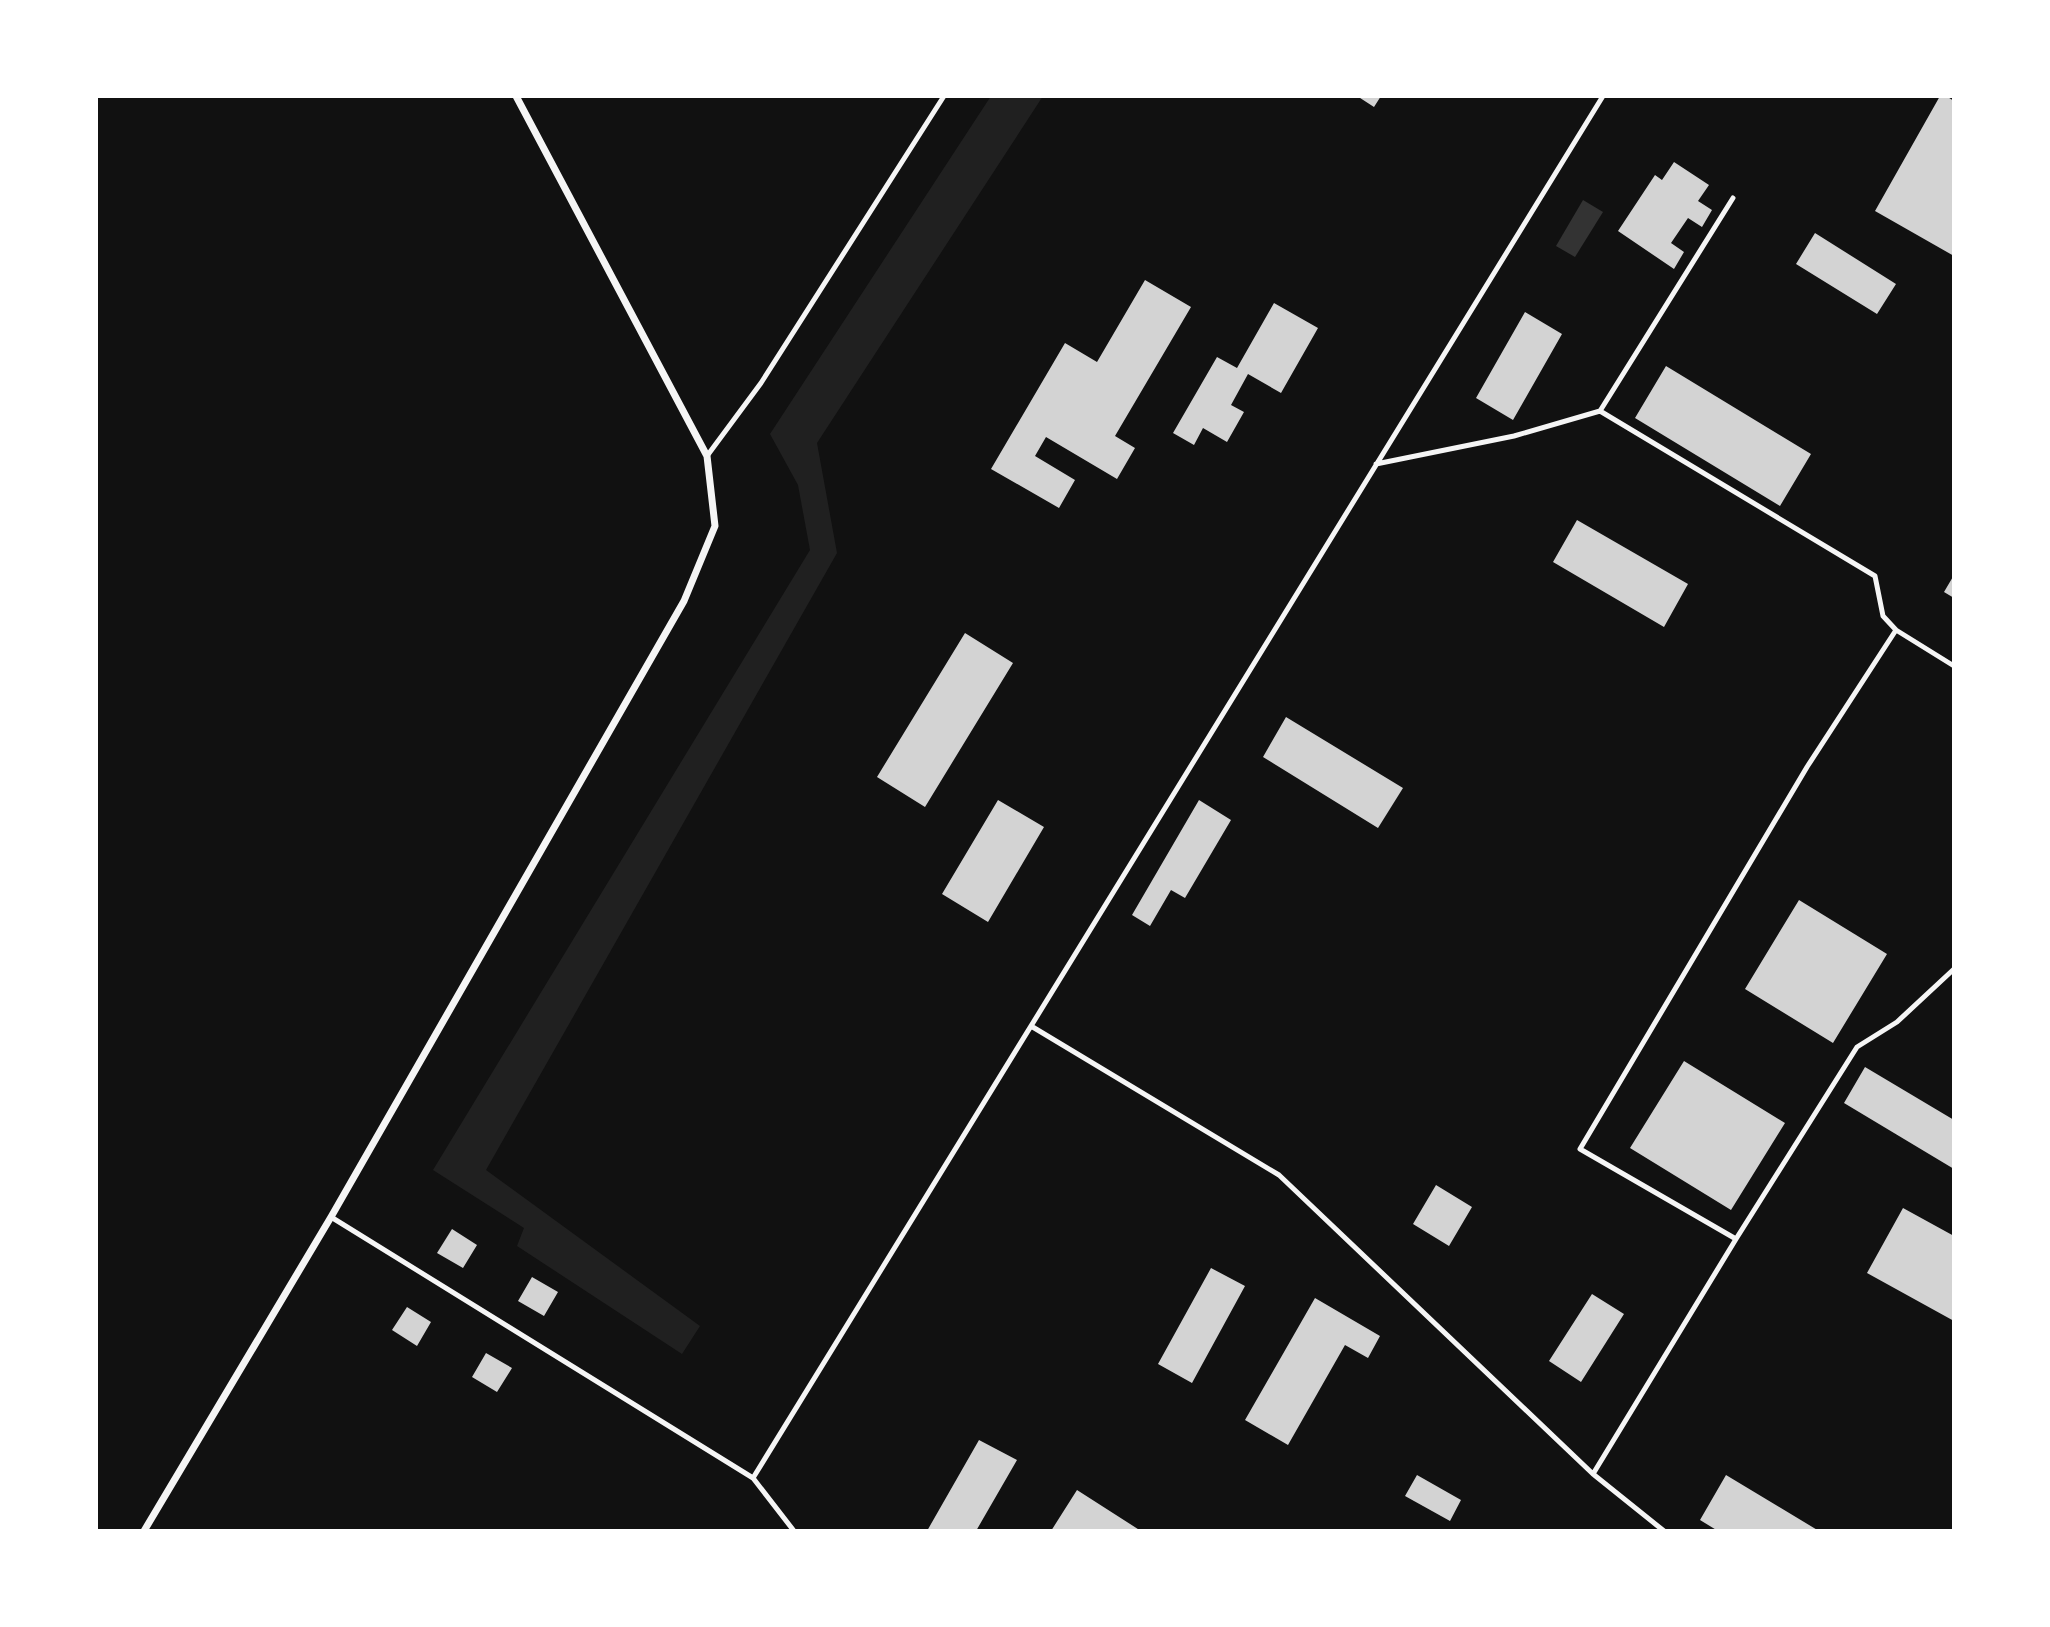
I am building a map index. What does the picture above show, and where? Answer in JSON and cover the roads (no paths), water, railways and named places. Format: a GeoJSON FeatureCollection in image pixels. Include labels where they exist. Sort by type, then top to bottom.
{"type":"FeatureCollection","features":[{"type":"Feature","properties":{"kind":"street"},"geometry":{"type":"LineString","coordinates":[[144,1531],[331,1217],[684,601],[715,526],[707,456],[516,96]]}},
{"type":"Feature","properties":{"kind":"lane"},"geometry":{"type":"LineString","coordinates":[[707,456],[761,383],[944,96]]}},
{"type":"Feature","properties":{"kind":"lane"},"geometry":{"type":"LineString","coordinates":[[753,1478],[1603,96]]}},
{"type":"Feature","properties":{"kind":"lane"},"geometry":{"type":"LineString","coordinates":[[1376,464],[1514,436],[1600,411],[1733,198]]}},
{"type":"Feature","properties":{"kind":"lane"},"geometry":{"type":"LineString","coordinates":[[1600,411],[1875,576],[1883,616],[1896,630],[1954,666]]}},
{"type":"Feature","properties":{"kind":"lane"},"geometry":{"type":"LineString","coordinates":[[1736,1239],[1580,1150],[1807,767],[1896,630]]}},
{"type":"Feature","properties":{"kind":"lane"},"geometry":{"type":"LineString","coordinates":[[1593,1474],[1857,1047],[1897,1022],[1954,970]]}},
{"type":"Feature","properties":{"kind":"lane"},"geometry":{"type":"LineString","coordinates":[[1031,1026],[1279,1175],[1593,1474],[1664,1531]]}},
{"type":"Feature","properties":{"kind":"lane"},"geometry":{"type":"LineString","coordinates":[[331,1217],[753,1478],[794,1531]]}}]}
